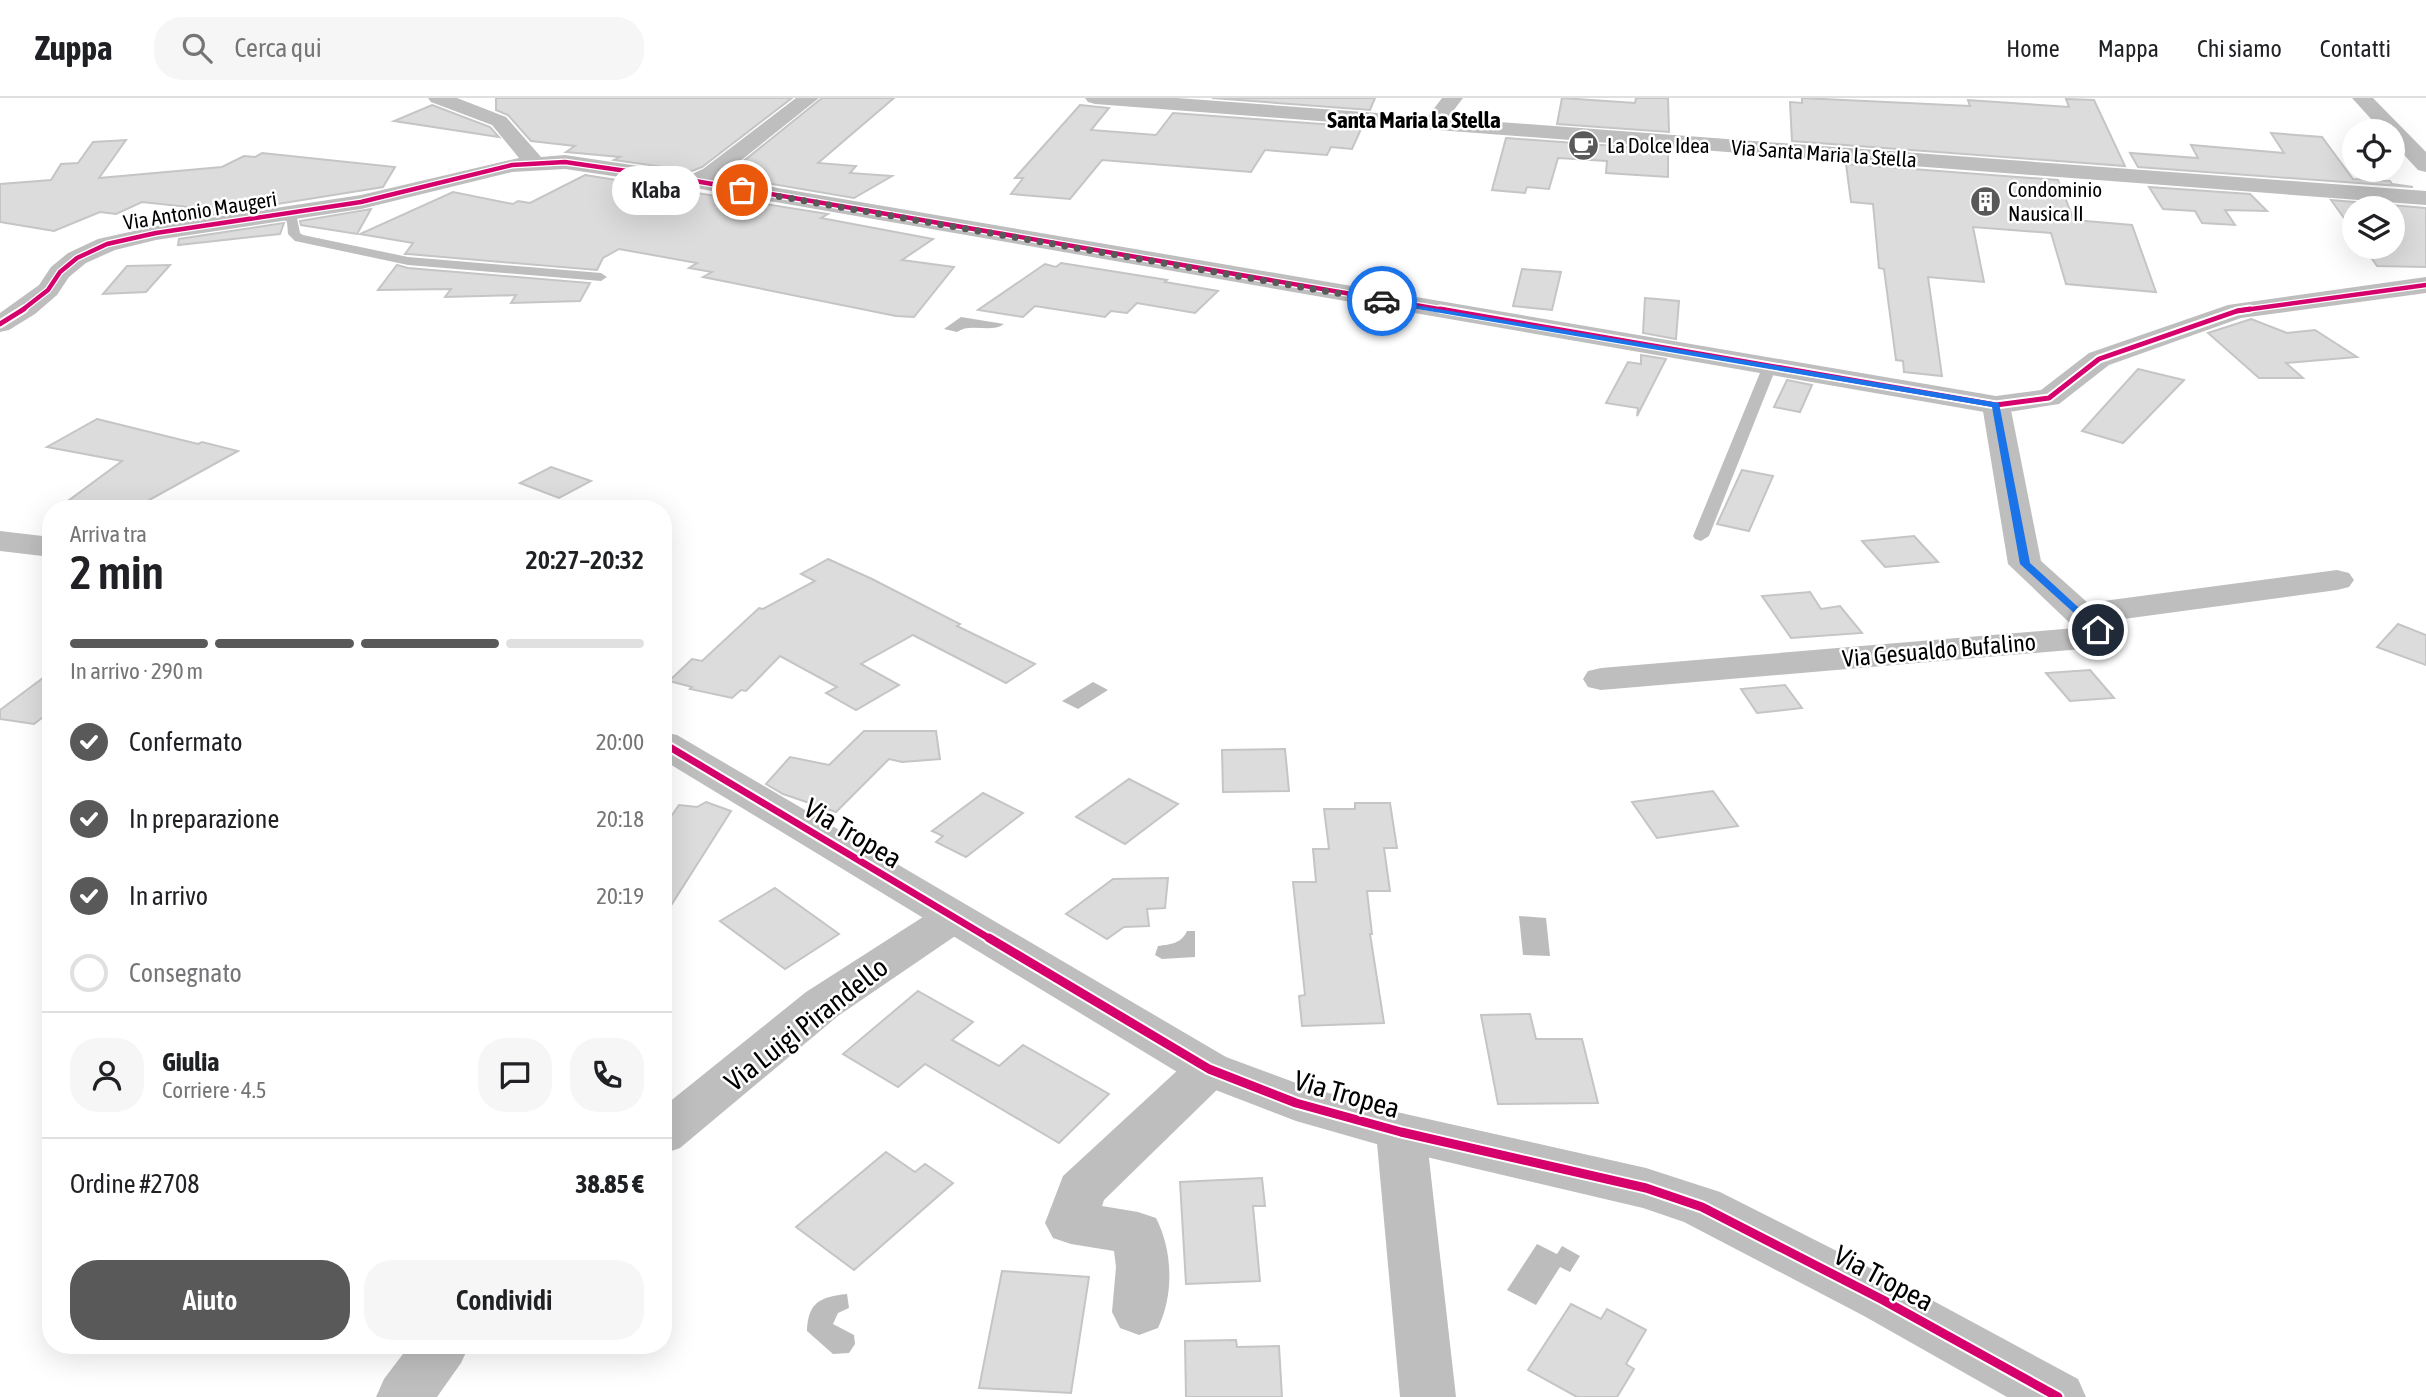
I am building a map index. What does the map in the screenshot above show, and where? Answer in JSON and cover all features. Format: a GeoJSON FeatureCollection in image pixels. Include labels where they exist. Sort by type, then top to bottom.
{"type":"FeatureCollection","features":[{"type":"Feature","properties":{"kind":"street"},"geometry":{"type":"LineString","coordinates":[[438,98],[499,121],[529,159]]}},
{"type":"Feature","properties":{"kind":"street"},"geometry":{"type":"LineString","coordinates":[[695,181],[711,174],[810,98]]}},
{"type":"Feature","properties":{"kind":"street","name":"Via Santa Maria la Stella"},"geometry":{"type":"LineString","coordinates":[[1095,98],[2426,198]]}},
{"type":"Feature","properties":{"kind":"street"},"geometry":{"type":"LineString","coordinates":[[1434,123],[1453,98]]}},
{"type":"Feature","properties":{"kind":"street"},"geometry":{"type":"LineString","coordinates":[[2362,98],[2426,165]]}},
{"type":"Feature","properties":{"kind":"street","name":"Via Antonio Maugeri"},"geometry":{"type":"LineString","coordinates":[[0,324],[48,290],[60,272],[77,258],[107,244],[156,233],[361,202],[529,159],[614,168],[695,181],[1996,405],[2049,398],[2099,359],[2237,311],[2426,285]]}},
{"type":"Feature","properties":{"kind":"street"},"geometry":{"type":"LineString","coordinates":[[1996,405],[2025,564],[2083,614],[2337,580]]}},
{"type":"Feature","properties":{"kind":"street"},"geometry":{"type":"LineString","coordinates":[[0,541],[42,546]]}},
{"type":"Feature","properties":{"kind":"street","name":"Via Gesualdo Bufalino"},"geometry":{"type":"LineString","coordinates":[[1601,679],[2094,637],[2098,630],[2083,614]]}},
{"type":"Feature","properties":{"kind":"street","name":"Via Tropea"},"geometry":{"type":"LineString","coordinates":[[672,748],[1209,1069],[1296,1103],[1401,1132],[1646,1188],[1702,1207],[1882,1300],[2058,1397]]}},
{"type":"Feature","properties":{"kind":"street","name":"Via Luigi Pirandello"},"geometry":{"type":"LineString","coordinates":[[672,1128],[822,1004],[952,918]]}},
{"type":"Feature","properties":{"kind":"street"},"geometry":{"type":"LineString","coordinates":[[1139,1312],[1143,1267],[1138,1233],[1071,1223],[1081,1189],[1209,1069]]}},
{"type":"Feature","properties":{"kind":"street"},"geometry":{"type":"LineString","coordinates":[[1401,1132],[1428,1397]]}},
{"type":"Feature","properties":{"kind":"street"},"geometry":{"type":"LineString","coordinates":[[404,1397],[435,1354]]}},
{"type":"Feature","properties":{"kind":"lane"},"geometry":{"type":"LineString","coordinates":[[284,214],[293,221],[295,234],[299,238],[408,261],[601,277]]}},
{"type":"Feature","properties":{"kind":"lane"},"geometry":{"type":"LineString","coordinates":[[1701,536],[1769,368]]}},
{"type":"Feature","properties":{"kind":"shaded area"},"geometry":{"type":"Polygon","coordinates":[[[961,317],[1004,324],[993,328],[962,329],[957,332],[944,329],[961,317]]]}},
{"type":"Feature","properties":{"kind":"shaded area"},"geometry":{"type":"Polygon","coordinates":[[[1093,682],[1108,690],[1078,709],[1062,701],[1093,682]]]}},
{"type":"Feature","properties":{"kind":"shaded area"},"geometry":{"type":"Polygon","coordinates":[[[1519,916],[1546,918],[1550,956],[1523,955],[1519,916]]]}},
{"type":"Feature","properties":{"kind":"shaded area"},"geometry":{"type":"Polygon","coordinates":[[[1187,931],[1195,931],[1195,957],[1162,959],[1155,955],[1158,946],[1179,941],[1187,931]]]}},
{"type":"Feature","properties":{"kind":"shaded area"},"geometry":{"type":"Polygon","coordinates":[[[1537,1244],[1557,1254],[1562,1246],[1580,1256],[1570,1272],[1560,1267],[1536,1305],[1507,1290],[1537,1244]]]}},
{"type":"Feature","properties":{"kind":"shaded area"},"geometry":{"type":"Polygon","coordinates":[[[847,1294],[849,1308],[838,1313],[833,1324],[854,1335],[855,1344],[849,1353],[833,1354],[807,1331],[808,1321],[817,1303],[823,1299],[847,1294]]]}},
{"type":"Feature","properties":{"kind":"building"},"geometry":{"type":"Polygon","coordinates":[[[496,98],[792,98],[702,167],[692,171],[614,160],[620,157],[566,152],[575,146],[531,141],[508,115],[496,110],[496,98]]]}},
{"type":"Feature","properties":{"kind":"building"},"geometry":{"type":"Polygon","coordinates":[[[822,98],[894,98],[818,163],[856,166],[850,173],[892,176],[854,198],[725,176],[822,98]]]}},
{"type":"Feature","properties":{"kind":"building"},"geometry":{"type":"Polygon","coordinates":[[[1212,98],[1375,98],[1370,110],[1212,98]]]}},
{"type":"Feature","properties":{"kind":"building"},"geometry":{"type":"Polygon","coordinates":[[[1562,98],[1635,103],[1636,98],[1668,98],[1669,132],[1557,124],[1562,98]]]}},
{"type":"Feature","properties":{"kind":"building"},"geometry":{"type":"Polygon","coordinates":[[[1802,98],[1970,106],[1968,100],[2069,107],[2066,99],[2094,100],[2125,166],[1792,141],[1790,102],[1802,103],[1802,98]]]}},
{"type":"Feature","properties":{"kind":"building"},"geometry":{"type":"Polygon","coordinates":[[[432,105],[490,127],[499,137],[394,121],[432,105]]]}},
{"type":"Feature","properties":{"kind":"building"},"geometry":{"type":"Polygon","coordinates":[[[1080,105],[1109,108],[1091,130],[1156,135],[1173,113],[1362,127],[1352,149],[1331,147],[1327,155],[1265,150],[1251,172],[1102,160],[1070,199],[1011,194],[1023,178],[1015,178],[1080,105]]]}},
{"type":"Feature","properties":{"kind":"building"},"geometry":{"type":"Polygon","coordinates":[[[2271,133],[2322,137],[2342,164],[2342,182],[2138,167],[2130,153],[2198,158],[2191,145],[2284,153],[2271,133]]]}},
{"type":"Feature","properties":{"kind":"building"},"geometry":{"type":"Polygon","coordinates":[[[1506,138],[1668,150],[1668,177],[1606,173],[1607,161],[1558,158],[1549,189],[1527,187],[1525,193],[1492,190],[1506,138]]]}},
{"type":"Feature","properties":{"kind":"building"},"geometry":{"type":"Polygon","coordinates":[[[126,140],[99,178],[222,167],[244,156],[255,157],[262,153],[395,167],[383,187],[185,219],[189,207],[142,202],[116,214],[100,212],[54,231],[0,222],[0,184],[51,180],[61,164],[78,163],[93,142],[126,140]]]}},
{"type":"Feature","properties":{"kind":"building"},"geometry":{"type":"Polygon","coordinates":[[[1846,164],[2058,180],[2074,220],[2132,225],[2156,292],[2066,284],[2051,233],[1973,227],[1984,282],[1928,277],[1942,376],[1904,372],[1903,361],[1896,360],[1884,269],[1879,268],[1873,204],[1851,202],[1846,164]]]}},
{"type":"Feature","properties":{"kind":"building"},"geometry":{"type":"Polygon","coordinates":[[[585,175],[828,214],[821,218],[933,239],[902,260],[954,267],[914,317],[896,316],[703,277],[712,272],[689,268],[697,263],[619,249],[603,258],[597,270],[405,254],[413,243],[360,234],[453,192],[513,204],[518,201],[530,203],[585,175]]]}},
{"type":"Feature","properties":{"kind":"building"},"geometry":{"type":"Polygon","coordinates":[[[2344,182],[2391,182],[2413,187],[2344,182]]]}},
{"type":"Feature","properties":{"kind":"building"},"geometry":{"type":"Polygon","coordinates":[[[2149,187],[2250,194],[2267,211],[2225,210],[2235,225],[2202,223],[2195,211],[2163,209],[2149,187]]]}},
{"type":"Feature","properties":{"kind":"building"},"geometry":{"type":"Polygon","coordinates":[[[2331,200],[2342,201],[2342,215],[2331,200]]]}},
{"type":"Feature","properties":{"kind":"building"},"geometry":{"type":"Polygon","coordinates":[[[2405,206],[2426,208],[2426,267],[2377,266],[2372,259],[2405,259],[2405,206]]]}},
{"type":"Feature","properties":{"kind":"building"},"geometry":{"type":"Polygon","coordinates":[[[371,209],[357,234],[301,225],[300,221],[371,209]]]}},
{"type":"Feature","properties":{"kind":"building"},"geometry":{"type":"Polygon","coordinates":[[[284,223],[280,234],[178,245],[179,239],[284,223]]]}},
{"type":"Feature","properties":{"kind":"building"},"geometry":{"type":"Polygon","coordinates":[[[1061,263],[1218,291],[1195,313],[1137,303],[1127,313],[1111,311],[1105,317],[1035,306],[1023,317],[978,310],[1045,264],[1056,267],[1061,263]]]}},
{"type":"Feature","properties":{"kind":"building"},"geometry":{"type":"Polygon","coordinates":[[[170,265],[146,292],[103,294],[127,266],[170,265]]]}},
{"type":"Feature","properties":{"kind":"building"},"geometry":{"type":"Polygon","coordinates":[[[397,265],[590,283],[580,301],[511,303],[516,295],[445,297],[451,289],[378,290],[397,265]]]}},
{"type":"Feature","properties":{"kind":"building"},"geometry":{"type":"Polygon","coordinates":[[[1522,269],[1561,272],[1552,310],[1513,306],[1522,269]]]}},
{"type":"Feature","properties":{"kind":"building"},"geometry":{"type":"Polygon","coordinates":[[[1645,298],[1679,301],[1676,339],[1643,333],[1645,298]]]}},
{"type":"Feature","properties":{"kind":"building"},"geometry":{"type":"Polygon","coordinates":[[[2251,319],[2287,333],[2315,330],[2357,357],[2286,363],[2303,378],[2259,378],[2208,333],[2251,319]]]}},
{"type":"Feature","properties":{"kind":"building"},"geometry":{"type":"Polygon","coordinates":[[[1641,355],[1666,359],[1637,416],[1638,408],[1606,403],[1628,362],[1641,364],[1641,355]]]}},
{"type":"Feature","properties":{"kind":"building"},"geometry":{"type":"Polygon","coordinates":[[[2138,369],[2184,380],[2123,443],[2082,431],[2138,369]]]}},
{"type":"Feature","properties":{"kind":"building"},"geometry":{"type":"Polygon","coordinates":[[[1787,380],[1812,385],[1800,412],[1774,407],[1787,380]]]}},
{"type":"Feature","properties":{"kind":"building"},"geometry":{"type":"Polygon","coordinates":[[[97,419],[238,451],[149,500],[69,500],[122,461],[47,447],[97,419]]]}},
{"type":"Feature","properties":{"kind":"building"},"geometry":{"type":"Polygon","coordinates":[[[551,467],[591,481],[559,498],[520,483],[551,467]]]}},
{"type":"Feature","properties":{"kind":"building"},"geometry":{"type":"Polygon","coordinates":[[[1742,470],[1773,476],[1749,531],[1717,524],[1742,470]]]}},
{"type":"Feature","properties":{"kind":"building"},"geometry":{"type":"Polygon","coordinates":[[[1914,536],[1938,562],[1885,567],[1862,541],[1914,536]]]}},
{"type":"Feature","properties":{"kind":"building"},"geometry":{"type":"Polygon","coordinates":[[[828,559],[1035,664],[1006,683],[913,635],[861,664],[899,685],[856,710],[826,693],[837,687],[780,656],[746,691],[741,690],[732,698],[690,689],[692,687],[672,682],[672,678],[692,659],[702,661],[759,608],[763,609],[815,581],[801,574],[828,559]]]}},
{"type":"Feature","properties":{"kind":"building"},"geometry":{"type":"Polygon","coordinates":[[[1810,592],[1821,609],[1840,606],[1862,633],[1791,638],[1762,596],[1810,592]]]}},
{"type":"Feature","properties":{"kind":"building"},"geometry":{"type":"Polygon","coordinates":[[[2398,624],[2426,635],[2426,665],[2377,647],[2398,624]]]}},
{"type":"Feature","properties":{"kind":"building"},"geometry":{"type":"Polygon","coordinates":[[[2090,670],[2114,698],[2070,701],[2046,673],[2090,670]]]}},
{"type":"Feature","properties":{"kind":"building"},"geometry":{"type":"Polygon","coordinates":[[[42,679],[42,718],[34,724],[0,719],[0,710],[42,679]]]}},
{"type":"Feature","properties":{"kind":"building"},"geometry":{"type":"Polygon","coordinates":[[[1785,685],[1802,708],[1757,713],[1741,689],[1785,685]]]}},
{"type":"Feature","properties":{"kind":"building"},"geometry":{"type":"Polygon","coordinates":[[[864,731],[936,731],[940,759],[902,762],[889,759],[836,812],[783,794],[766,784],[790,757],[829,765],[864,731]]]}},
{"type":"Feature","properties":{"kind":"building"},"geometry":{"type":"Polygon","coordinates":[[[1285,749],[1289,791],[1223,792],[1222,750],[1285,749]]]}},
{"type":"Feature","properties":{"kind":"building"},"geometry":{"type":"Polygon","coordinates":[[[1129,779],[1178,804],[1125,844],[1076,817],[1129,779]]]}},
{"type":"Feature","properties":{"kind":"building"},"geometry":{"type":"Polygon","coordinates":[[[1713,791],[1738,826],[1657,838],[1632,802],[1713,791]]]}},
{"type":"Feature","properties":{"kind":"building"},"geometry":{"type":"Polygon","coordinates":[[[983,793],[1023,813],[966,857],[936,842],[943,836],[932,831],[983,793]]]}},
{"type":"Feature","properties":{"kind":"building"},"geometry":{"type":"Polygon","coordinates":[[[706,802],[731,811],[672,904],[672,815],[679,805],[697,807],[706,802]]]}},
{"type":"Feature","properties":{"kind":"building"},"geometry":{"type":"Polygon","coordinates":[[[1355,803],[1390,803],[1397,848],[1384,848],[1390,891],[1367,891],[1370,934],[1384,1023],[1302,1026],[1299,996],[1305,995],[1293,882],[1316,882],[1313,849],[1329,849],[1324,809],[1355,809],[1355,803]]]}},
{"type":"Feature","properties":{"kind":"building"},"geometry":{"type":"Polygon","coordinates":[[[1168,878],[1165,908],[1147,909],[1149,926],[1124,927],[1107,939],[1066,914],[1113,879],[1168,878]]]}},
{"type":"Feature","properties":{"kind":"building"},"geometry":{"type":"Polygon","coordinates":[[[775,888],[839,934],[785,969],[720,921],[775,888]]]}},
{"type":"Feature","properties":{"kind":"building"},"geometry":{"type":"Polygon","coordinates":[[[918,991],[973,1022],[952,1040],[999,1066],[1023,1045],[1109,1094],[1059,1143],[925,1064],[898,1087],[843,1054],[918,991]]]}},
{"type":"Feature","properties":{"kind":"building"},"geometry":{"type":"Polygon","coordinates":[[[1530,1014],[1536,1039],[1582,1039],[1598,1103],[1498,1104],[1481,1015],[1530,1014]]]}},
{"type":"Feature","properties":{"kind":"building"},"geometry":{"type":"Polygon","coordinates":[[[886,1152],[915,1172],[925,1164],[953,1183],[854,1270],[796,1227],[886,1152]]]}},
{"type":"Feature","properties":{"kind":"building"},"geometry":{"type":"Polygon","coordinates":[[[1262,1178],[1265,1206],[1253,1206],[1260,1281],[1186,1284],[1180,1182],[1262,1178]]]}},
{"type":"Feature","properties":{"kind":"building"},"geometry":{"type":"Polygon","coordinates":[[[1002,1271],[1089,1277],[1071,1393],[979,1388],[1002,1271]]]}},
{"type":"Feature","properties":{"kind":"building"},"geometry":{"type":"Polygon","coordinates":[[[1571,1304],[1601,1319],[1607,1309],[1646,1330],[1626,1364],[1634,1369],[1617,1397],[1577,1397],[1528,1370],[1571,1304]]]}},
{"type":"Feature","properties":{"kind":"building"},"geometry":{"type":"Polygon","coordinates":[[[1236,1340],[1237,1347],[1279,1346],[1282,1397],[1186,1397],[1185,1341],[1236,1340]]]}},
{"type":"Feature","properties":{"kind":"cycle path"},"geometry":{"type":"LineString","coordinates":[[0,324],[48,290],[60,272],[77,258],[107,244],[156,233],[361,202],[512,165],[565,162],[695,181],[1996,405],[2049,398],[2099,359],[2237,311],[2426,285]]}},
{"type":"Feature","properties":{"kind":"cycle path"},"geometry":{"type":"LineString","coordinates":[[672,748],[1209,1069],[1296,1103],[1401,1132],[1646,1188],[1702,1207],[1883,1300],[2058,1397]]}},
{"type":"Feature","properties":{"kind":"way so far"},"geometry":{"type":"LineString","coordinates":[[742,190],[1382,301]]}},
{"type":"Feature","properties":{"kind":"place","name":"La Dolce Idea"},"geometry":{"type":"Point","coordinates":[1584,145]}},
{"type":"Feature","properties":{"kind":"place","name":"Klaba"},"geometry":{"type":"Point","coordinates":[742,190]}},
{"type":"Feature","properties":{"kind":"place","name":"Condominio Nausica II"},"geometry":{"type":"Point","coordinates":[1985,201]}},
{"type":"Feature","properties":{"kind":"district","name":"Santa Maria la Stella"},"geometry":{"type":"Point","coordinates":[1414,120]}},
{"type":"Feature","properties":{"kind":"route"},"geometry":{"type":"LineString","coordinates":[[1382,301],[1996,405],[2025,564],[2098,630]]}}]}
